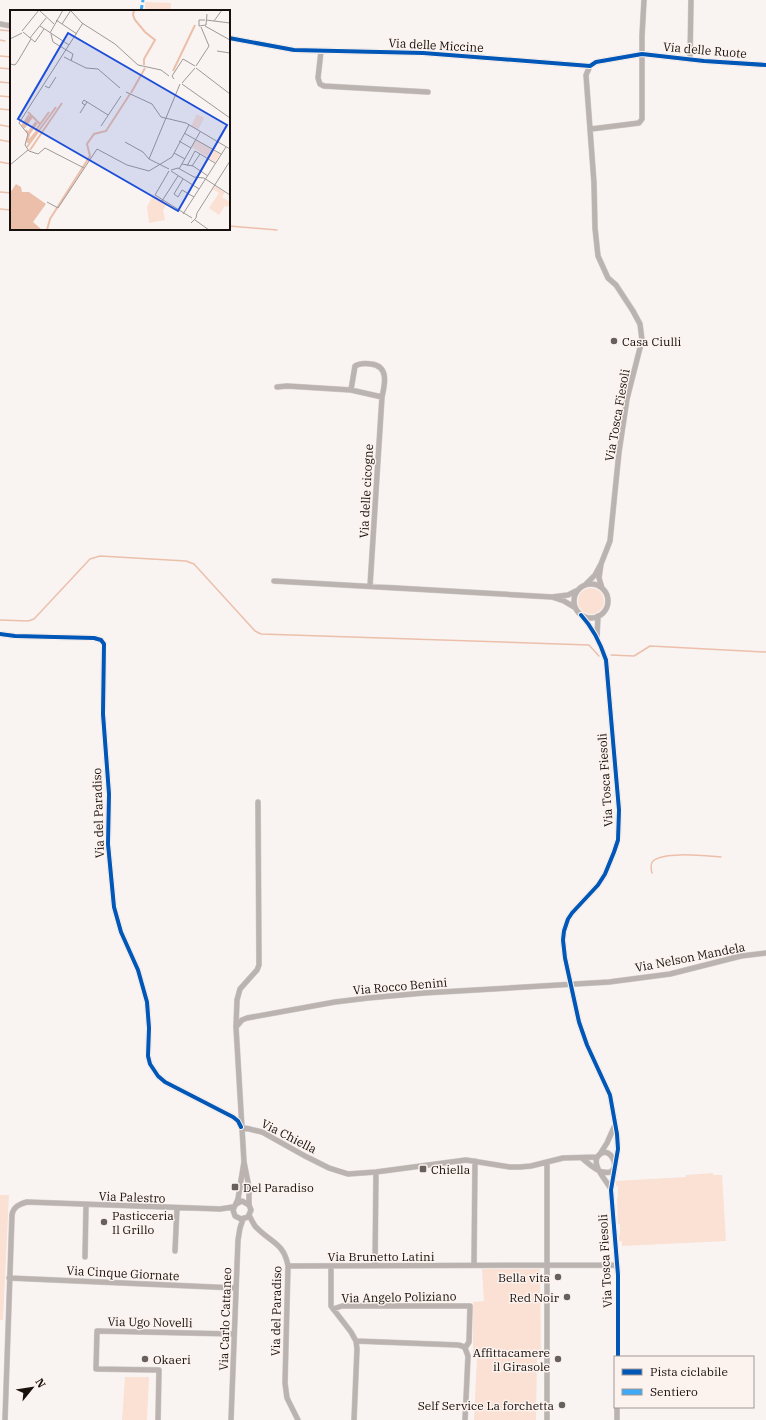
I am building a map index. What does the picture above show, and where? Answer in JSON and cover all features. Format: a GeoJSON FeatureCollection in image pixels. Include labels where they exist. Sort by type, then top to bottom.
{"type":"FeatureCollection","features":[{"type":"Feature","properties":{"kind":"street"},"geometry":{"type":"LineString","coordinates":[[591,129],[639,123],[642,119],[644,0]]}},
{"type":"Feature","properties":{"kind":"street"},"geometry":{"type":"LineString","coordinates":[[690,60],[691,0]]}},
{"type":"Feature","properties":{"kind":"street"},"geometry":{"type":"LineString","coordinates":[[0,24],[10,26]]}},
{"type":"Feature","properties":{"kind":"street","name":"Via delle Miccine"},"geometry":{"type":"LineString","coordinates":[[230,38],[294,50],[423,53],[590,66],[596,62],[642,54]]}},
{"type":"Feature","properties":{"kind":"street"},"geometry":{"type":"LineString","coordinates":[[321,51],[318,78],[320,84],[324,86],[428,92]]}},
{"type":"Feature","properties":{"kind":"street","name":"Via delle Ruote"},"geometry":{"type":"LineString","coordinates":[[642,54],[690,60],[766,65]]}},
{"type":"Feature","properties":{"kind":"street","name":"Via Tosca Fiesoli"},"geometry":{"type":"LineString","coordinates":[[577,590],[585,585],[595,575],[610,541],[619,452],[627,399],[642,340],[640,324],[616,285],[608,278],[598,256],[595,228],[591,129],[586,75],[590,66]]}},
{"type":"Feature","properties":{"kind":"street","name":"Via delle cicogne"},"geometry":{"type":"LineString","coordinates":[[351,390],[355,366],[359,364],[378,365],[382,368],[384,373],[384,387],[382,398],[370,586]]}},
{"type":"Feature","properties":{"kind":"street"},"geometry":{"type":"LineString","coordinates":[[277,387],[351,390],[382,398]]}},
{"type":"Feature","properties":{"kind":"street","name":"Via Tosca Fiesoli"},"geometry":{"type":"LineString","coordinates":[[597,637],[596,629],[598,616],[603,613],[607,605],[607,595],[599,578],[601,564]]}},
{"type":"Feature","properties":{"kind":"street"},"geometry":{"type":"LineString","coordinates":[[274,581],[552,597],[568,595],[577,590]]}},
{"type":"Feature","properties":{"kind":"street"},"geometry":{"type":"LineString","coordinates":[[585,585],[596,584],[603,589]]}},
{"type":"Feature","properties":{"kind":"street"},"geometry":{"type":"LineString","coordinates":[[576,610],[574,605],[574,597],[577,590]]}},
{"type":"Feature","properties":{"kind":"street"},"geometry":{"type":"LineString","coordinates":[[552,597],[568,603],[576,610]]}},
{"type":"Feature","properties":{"kind":"street","name":"Via Tosca Fiesoli"},"geometry":{"type":"LineString","coordinates":[[576,610],[589,624],[597,637],[606,660],[619,810],[619,826],[618,840],[605,874],[591,893],[572,912],[565,926],[563,948],[583,1033],[610,1095],[616,1124],[618,1142],[611,1189],[617,1265],[618,1356]]}},
{"type":"Feature","properties":{"kind":"street"},"geometry":{"type":"LineString","coordinates":[[581,615],[589,618],[598,616]]}},
{"type":"Feature","properties":{"kind":"street","name":"Via del Paradiso"},"geometry":{"type":"LineString","coordinates":[[0,634],[15,636],[94,638],[101,640],[104,644],[103,714],[109,794],[108,844],[114,906],[121,932],[138,970],[147,1002],[149,1028],[148,1056],[150,1064],[158,1076],[165,1082],[233,1118],[238,1121],[241,1127]]}},
{"type":"Feature","properties":{"kind":"street","name":"Via Chiella"},"geometry":{"type":"LineString","coordinates":[[258,802],[259,965],[257,970],[240,989],[237,1000],[236,1027],[241,1127],[262,1132],[305,1156],[339,1172],[360,1174],[456,1161],[475,1161],[510,1167],[531,1166],[567,1158],[583,1159],[599,1156]]}},
{"type":"Feature","properties":{"kind":"street","name":"Via Nelson Mandela"},"geometry":{"type":"LineString","coordinates":[[571,984],[609,982],[657,976],[741,956],[766,953]]}},
{"type":"Feature","properties":{"kind":"street","name":"Via Rocco Benini"},"geometry":{"type":"LineString","coordinates":[[236,1027],[242,1020],[247,1018],[335,1002],[424,993],[571,984]]}},
{"type":"Feature","properties":{"kind":"street"},"geometry":{"type":"LineString","coordinates":[[597,1169],[596,1162],[616,1124]]}},
{"type":"Feature","properties":{"kind":"street"},"geometry":{"type":"LineString","coordinates":[[241,1127],[244,1162],[249,1187],[249,1205],[251,1210],[249,1215],[243,1219],[236,1218],[233,1214],[239,1196],[244,1162]]}},
{"type":"Feature","properties":{"kind":"street"},"geometry":{"type":"LineString","coordinates":[[583,1159],[601,1171],[611,1171],[615,1165],[611,1155],[606,1153],[599,1156]]}},
{"type":"Feature","properties":{"kind":"street"},"geometry":{"type":"LineString","coordinates":[[474,1265],[475,1161]]}},
{"type":"Feature","properties":{"kind":"street"},"geometry":{"type":"LineString","coordinates":[[547,1162],[547,1420]]}},
{"type":"Feature","properties":{"kind":"street","name":"Via Tosca Fiesoli"},"geometry":{"type":"LineString","coordinates":[[597,1169],[607,1181],[611,1189]]}},
{"type":"Feature","properties":{"kind":"street"},"geometry":{"type":"LineString","coordinates":[[375,1266],[376,1172]]}},
{"type":"Feature","properties":{"kind":"street","name":"Via Palestro"},"geometry":{"type":"LineString","coordinates":[[9,1278],[12,1215],[14,1208],[27,1202],[220,1209],[235,1205]]}},
{"type":"Feature","properties":{"kind":"street"},"geometry":{"type":"LineString","coordinates":[[235,1205],[244,1202],[249,1205]]}},
{"type":"Feature","properties":{"kind":"street","name":"Via Palestro"},"geometry":{"type":"LineString","coordinates":[[85,1257],[86,1205]]}},
{"type":"Feature","properties":{"kind":"street","name":"Via Palestro"},"geometry":{"type":"LineString","coordinates":[[175,1251],[177,1208]]}},
{"type":"Feature","properties":{"kind":"street","name":"Via Palestro"},"geometry":{"type":"LineString","coordinates":[[220,1209],[233,1214]]}},
{"type":"Feature","properties":{"kind":"street","name":"Via del Paradiso"},"geometry":{"type":"LineString","coordinates":[[249,1215],[255,1226],[279,1246],[285,1254],[288,1266],[285,1383],[287,1398],[298,1420]]}},
{"type":"Feature","properties":{"kind":"street","name":"Via Carlo Cattaneo"},"geometry":{"type":"LineString","coordinates":[[231,1420],[238,1240],[243,1219]]}},
{"type":"Feature","properties":{"kind":"street","name":"Via Brunetto Latini"},"geometry":{"type":"LineString","coordinates":[[288,1266],[617,1265]]}},
{"type":"Feature","properties":{"kind":"street"},"geometry":{"type":"LineString","coordinates":[[331,1267],[330,1301],[333,1309],[345,1323],[356,1341],[357,1349],[354,1420]]}},
{"type":"Feature","properties":{"kind":"street"},"geometry":{"type":"LineString","coordinates":[[5,1420],[9,1278]]}},
{"type":"Feature","properties":{"kind":"street","name":"Via Cinque Giornate"},"geometry":{"type":"LineString","coordinates":[[9,1278],[236,1288]]}},
{"type":"Feature","properties":{"kind":"street","name":"Via Angelo Poliziano"},"geometry":{"type":"LineString","coordinates":[[333,1309],[342,1306],[470,1306],[469,1342],[465,1348]]}},
{"type":"Feature","properties":{"kind":"street","name":"Via Ugo Novelli"},"geometry":{"type":"LineString","coordinates":[[158,1420],[160,1370],[96,1369],[97,1331],[234,1334]]}},
{"type":"Feature","properties":{"kind":"street"},"geometry":{"type":"LineString","coordinates":[[356,1341],[455,1344],[465,1348],[468,1356],[466,1420]]}},
{"type":"Feature","properties":{"kind":"street"},"geometry":{"type":"LineString","coordinates":[[617,1408],[617,1420]]}},
{"type":"Feature","properties":{"kind":"shaded area"},"geometry":{"type":"Polygon","coordinates":[[[145,2],[171,3],[171,10],[145,10],[145,2]]]}},
{"type":"Feature","properties":{"kind":"shaded area"},"geometry":{"type":"Polygon","coordinates":[[[591,588],[600,592],[604,601],[600,610],[591,614],[582,610],[578,601],[582,592],[591,588]]]}},
{"type":"Feature","properties":{"kind":"shaded area"},"geometry":{"type":"Polygon","coordinates":[[[713,1173],[713,1175],[722,1175],[726,1241],[622,1246],[622,1241],[619,1241],[620,1224],[618,1224],[618,1186],[616,1186],[616,1181],[686,1177],[686,1175],[713,1173]]]}},
{"type":"Feature","properties":{"kind":"shaded area"},"geometry":{"type":"Polygon","coordinates":[[[0,1195],[9,1195],[3,1320],[0,1320],[0,1195]]]}},
{"type":"Feature","properties":{"kind":"shaded area"},"geometry":{"type":"Polygon","coordinates":[[[482,1269],[540,1269],[541,1359],[537,1359],[536,1420],[474,1420],[477,1355],[473,1352],[473,1302],[484,1301],[482,1269]]]}},
{"type":"Feature","properties":{"kind":"shaded area"},"geometry":{"type":"Polygon","coordinates":[[[125,1377],[149,1377],[147,1420],[122,1420],[125,1377]]]}},
{"type":"Feature","properties":{"kind":"waterway"},"geometry":{"type":"LineString","coordinates":[[0,30],[10,31]]}},
{"type":"Feature","properties":{"kind":"waterway"},"geometry":{"type":"LineString","coordinates":[[0,40],[5,41]]}},
{"type":"Feature","properties":{"kind":"waterway"},"geometry":{"type":"LineString","coordinates":[[0,56],[10,57]]}},
{"type":"Feature","properties":{"kind":"waterway"},"geometry":{"type":"LineString","coordinates":[[0,68],[10,69]]}},
{"type":"Feature","properties":{"kind":"waterway"},"geometry":{"type":"LineString","coordinates":[[0,82],[10,83]]}},
{"type":"Feature","properties":{"kind":"waterway"},"geometry":{"type":"LineString","coordinates":[[0,96],[10,97]]}},
{"type":"Feature","properties":{"kind":"waterway"},"geometry":{"type":"LineString","coordinates":[[0,109],[10,110]]}},
{"type":"Feature","properties":{"kind":"waterway"},"geometry":{"type":"LineString","coordinates":[[0,125],[10,127]]}},
{"type":"Feature","properties":{"kind":"waterway"},"geometry":{"type":"LineString","coordinates":[[0,140],[10,142]]}},
{"type":"Feature","properties":{"kind":"waterway"},"geometry":{"type":"LineString","coordinates":[[0,162],[10,164]]}},
{"type":"Feature","properties":{"kind":"waterway"},"geometry":{"type":"LineString","coordinates":[[0,192],[10,193]]}},
{"type":"Feature","properties":{"kind":"waterway"},"geometry":{"type":"LineString","coordinates":[[0,209],[10,210]]}},
{"type":"Feature","properties":{"kind":"waterway"},"geometry":{"type":"LineString","coordinates":[[230,226],[277,230]]}},
{"type":"Feature","properties":{"kind":"waterway"},"geometry":{"type":"LineString","coordinates":[[0,620],[28,621],[34,619],[90,559],[100,556],[186,561],[194,564],[255,631],[261,634],[589,645],[599,656]]}},
{"type":"Feature","properties":{"kind":"waterway"},"geometry":{"type":"LineString","coordinates":[[611,655],[634,656],[650,646],[766,652]]}},
{"type":"Feature","properties":{"kind":"waterway"},"geometry":{"type":"LineString","coordinates":[[652,873],[652,862],[658,858],[666,856],[696,855],[721,857]]}},
{"type":"Feature","properties":{"kind":"marked path"},"geometry":{"type":"LineString","coordinates":[[141,10],[143,0]]}},
{"type":"Feature","properties":{"kind":"cycle path"},"geometry":{"type":"LineString","coordinates":[[230,38],[294,50],[423,53],[590,66],[596,62],[642,54],[704,61],[766,65]]}},
{"type":"Feature","properties":{"kind":"cycle path"},"geometry":{"type":"LineString","coordinates":[[581,615],[596,636],[606,660],[619,810],[618,840],[605,874],[598,885],[568,919],[563,940],[565,958],[579,1022],[587,1045],[610,1095],[617,1134],[618,1149],[611,1190],[618,1275],[618,1356]]}},
{"type":"Feature","properties":{"kind":"cycle path"},"geometry":{"type":"LineString","coordinates":[[0,634],[15,636],[94,638],[101,640],[104,644],[103,714],[109,794],[108,844],[114,907],[121,932],[138,970],[147,1002],[149,1028],[148,1056],[150,1064],[158,1076],[165,1082],[233,1117],[238,1121],[241,1127]]}},
{"type":"Feature","properties":{"kind":"place","name":"Casa Ciulli"},"geometry":{"type":"Point","coordinates":[614,341]}},
{"type":"Feature","properties":{"kind":"place","name":"Chiella"},"geometry":{"type":"Point","coordinates":[423,1169]}},
{"type":"Feature","properties":{"kind":"place","name":"Del Paradiso"},"geometry":{"type":"Point","coordinates":[235,1187]}},
{"type":"Feature","properties":{"kind":"place","name":"Pasticceria Il Grillo"},"geometry":{"type":"Point","coordinates":[104,1222]}},
{"type":"Feature","properties":{"kind":"place","name":"Bella vita"},"geometry":{"type":"Point","coordinates":[558,1277]}},
{"type":"Feature","properties":{"kind":"place","name":"Red Noir"},"geometry":{"type":"Point","coordinates":[567,1297]}},
{"type":"Feature","properties":{"kind":"place","name":"Okaeri"},"geometry":{"type":"Point","coordinates":[145,1359]}},
{"type":"Feature","properties":{"kind":"place","name":"Affittacamere il Girasole"},"geometry":{"type":"Point","coordinates":[558,1359]}},
{"type":"Feature","properties":{"kind":"place","name":"Self Service La forchetta"},"geometry":{"type":"Point","coordinates":[562,1405]}}]}
